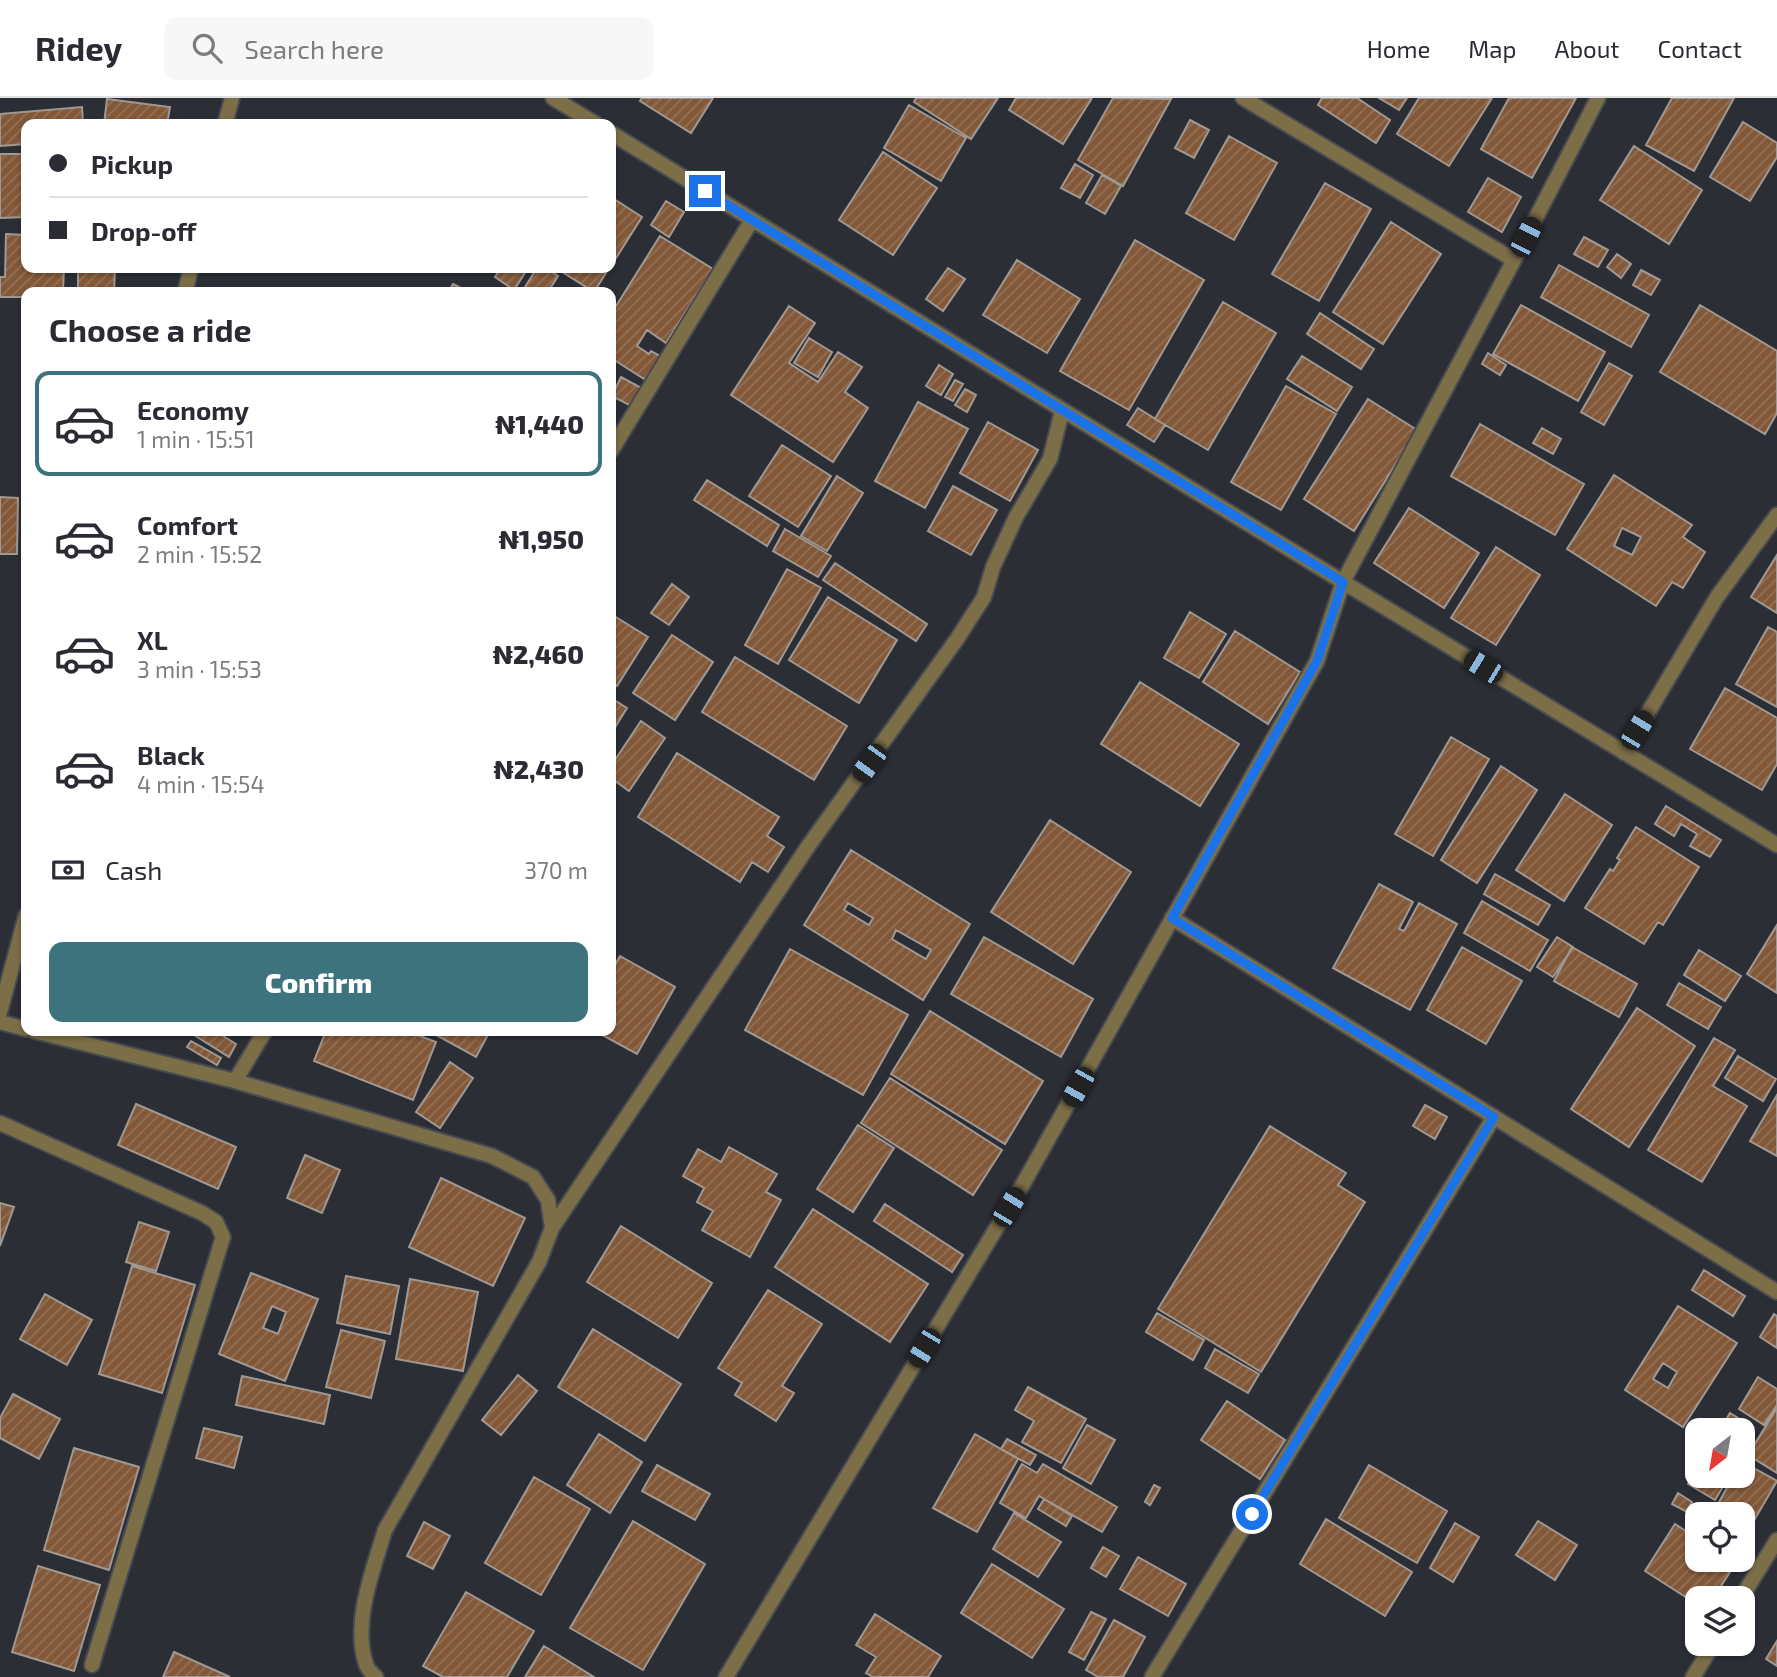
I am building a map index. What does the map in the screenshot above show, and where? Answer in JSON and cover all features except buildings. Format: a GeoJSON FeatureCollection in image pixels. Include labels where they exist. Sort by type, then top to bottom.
{"type":"FeatureCollection","features":[{"type":"Feature","properties":{"kind":"street"},"geometry":{"type":"LineString","coordinates":[[226,119],[232,98]]}},
{"type":"Feature","properties":{"kind":"street"},"geometry":{"type":"LineString","coordinates":[[553,98],[588,119]]}},
{"type":"Feature","properties":{"kind":"street"},"geometry":{"type":"LineString","coordinates":[[1242,98],[1514,260]]}},
{"type":"Feature","properties":{"kind":"street"},"geometry":{"type":"LineString","coordinates":[[726,1677],[1023,1184],[1317,661],[1343,582],[1598,98]]}},
{"type":"Feature","properties":{"kind":"street"},"geometry":{"type":"LineString","coordinates":[[616,136],[1062,411],[1777,845]]}},
{"type":"Feature","properties":{"kind":"street"},"geometry":{"type":"LineString","coordinates":[[616,443],[752,220]]}},
{"type":"Feature","properties":{"kind":"street"},"geometry":{"type":"LineString","coordinates":[[376,1677],[366,1666],[360,1630],[371,1576],[385,1530],[539,1262],[552,1227],[809,845],[957,639],[984,597],[993,567],[1016,517],[1050,459],[1062,411]]}},
{"type":"Feature","properties":{"kind":"street"},"geometry":{"type":"LineString","coordinates":[[1624,753],[1717,597],[1777,515]]}},
{"type":"Feature","properties":{"kind":"street"},"geometry":{"type":"LineString","coordinates":[[1172,918],[1777,1292]]}},
{"type":"Feature","properties":{"kind":"street"},"geometry":{"type":"LineString","coordinates":[[0,1012],[21,934]]}},
{"type":"Feature","properties":{"kind":"street"},"geometry":{"type":"LineString","coordinates":[[0,1022],[21,1028]]}},
{"type":"Feature","properties":{"kind":"street"},"geometry":{"type":"LineString","coordinates":[[54,1036],[236,1081],[492,1156],[533,1177],[548,1200],[552,1227]]}},
{"type":"Feature","properties":{"kind":"street"},"geometry":{"type":"LineString","coordinates":[[236,1081],[262,1036]]}},
{"type":"Feature","properties":{"kind":"street"},"geometry":{"type":"LineString","coordinates":[[1152,1677],[1494,1117]]}},
{"type":"Feature","properties":{"kind":"street"},"geometry":{"type":"LineString","coordinates":[[0,1123],[202,1213],[216,1222],[223,1237],[92,1665]]}},
{"type":"Feature","properties":{"kind":"street"},"geometry":{"type":"LineString","coordinates":[[1748,1586],[1777,1540]]}},
{"type":"Feature","properties":{"kind":"street"},"geometry":{"type":"LineString","coordinates":[[1693,1677],[1706,1656]]}},
{"type":"Feature","properties":{"kind":"route"},"geometry":{"type":"LineString","coordinates":[[705,191],[1343,582],[1317,661],[1172,918],[1494,1117],[1252,1514]]}}]}
